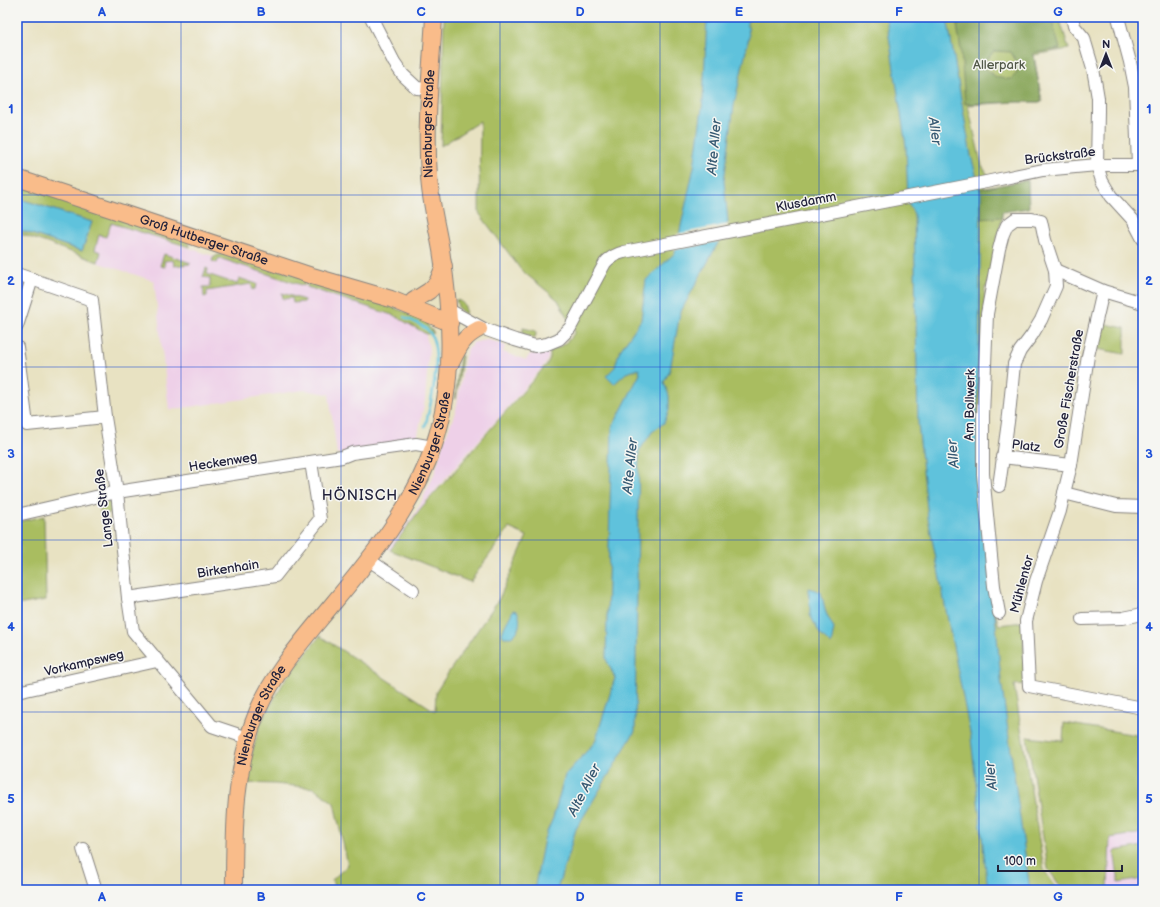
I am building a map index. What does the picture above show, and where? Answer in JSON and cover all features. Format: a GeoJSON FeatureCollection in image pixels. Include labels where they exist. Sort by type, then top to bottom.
{"type":"FeatureCollection","features":[{"type":"Feature","properties":{"kind":"main road","name":"Nienburger Straße"},"geometry":{"type":"LineString","coordinates":[[234,890],[236,806],[242,763],[248,738],[259,709],[267,691],[287,660],[369,560],[398,520],[412,495],[433,447],[443,411],[449,366],[449,317],[444,266],[429,178],[427,140],[434,17]]}},
{"type":"Feature","properties":{"kind":"main road","name":"Groß Hutberger Straße"},"geometry":{"type":"LineString","coordinates":[[17,178],[312,276],[449,317]]}},
{"type":"Feature","properties":{"kind":"main road"},"geometry":{"type":"LineString","coordinates":[[413,301],[430,291],[436,283],[444,266]]}},
{"type":"Feature","properties":{"kind":"main road","name":"Groß Hutberger Straße"},"geometry":{"type":"LineString","coordinates":[[391,300],[413,301],[434,305],[449,317]]}},
{"type":"Feature","properties":{"kind":"main road"},"geometry":{"type":"LineString","coordinates":[[449,366],[463,341],[473,332],[482,329]]}},
{"type":"Feature","properties":{"kind":"street"},"geometry":{"type":"LineString","coordinates":[[371,17],[394,62],[403,75],[418,88],[429,88]]}},
{"type":"Feature","properties":{"kind":"street"},"geometry":{"type":"LineString","coordinates":[[1072,17],[1074,26],[1084,38],[1093,69],[1098,98],[1097,165],[1102,181],[1111,196],[1133,220],[1143,239]]}},
{"type":"Feature","properties":{"kind":"street","name":"Brückstraße"},"geometry":{"type":"LineString","coordinates":[[986,182],[1043,170],[1097,165],[1138,165],[1135,87],[1118,17]]}},
{"type":"Feature","properties":{"kind":"street","name":"Klusdamm"},"geometry":{"type":"LineString","coordinates":[[632,250],[986,182]]}},
{"type":"Feature","properties":{"kind":"street","name":"Am Bollwerk"},"geometry":{"type":"LineString","coordinates":[[999,613],[994,586],[983,474],[982,416],[987,314],[999,249],[1007,225],[1015,219],[1032,219],[1041,221],[1045,240],[1055,270]]}},
{"type":"Feature","properties":{"kind":"street","name":"Groß Hutberger Straße"},"geometry":{"type":"LineString","coordinates":[[449,317],[463,327],[482,329],[535,346],[547,344],[563,336],[570,328],[609,258],[616,254],[632,250]]}},
{"type":"Feature","properties":{"kind":"street"},"geometry":{"type":"LineString","coordinates":[[999,486],[1009,415],[1014,364],[1020,351],[1041,320],[1056,286],[1055,270],[1103,291],[1143,303]]}},
{"type":"Feature","properties":{"kind":"street","name":"Lange Straße"},"geometry":{"type":"LineString","coordinates":[[17,274],[92,300],[105,417],[117,492],[133,631],[212,726],[248,738]]}},
{"type":"Feature","properties":{"kind":"street"},"geometry":{"type":"LineString","coordinates":[[17,326],[32,279]]}},
{"type":"Feature","properties":{"kind":"street","name":"Große Fischerstraße"},"geometry":{"type":"LineString","coordinates":[[1064,493],[1071,465],[1088,356],[1103,291]]}},
{"type":"Feature","properties":{"kind":"street"},"geometry":{"type":"LineString","coordinates":[[17,347],[27,425],[105,417]]}},
{"type":"Feature","properties":{"kind":"street","name":"Heckenweg"},"geometry":{"type":"LineString","coordinates":[[17,515],[117,492],[342,457],[352,453],[416,444],[433,447]]}},
{"type":"Feature","properties":{"kind":"street","name":"Platz"},"geometry":{"type":"LineString","coordinates":[[1002,457],[1071,465]]}},
{"type":"Feature","properties":{"kind":"street","name":"Birkenhain"},"geometry":{"type":"LineString","coordinates":[[128,598],[275,576],[320,519],[311,462]]}},
{"type":"Feature","properties":{"kind":"street"},"geometry":{"type":"LineString","coordinates":[[1064,493],[1116,506],[1143,507]]}},
{"type":"Feature","properties":{"kind":"street","name":"Mühlentor"},"geometry":{"type":"LineString","coordinates":[[1064,493],[1060,511],[1036,581],[1026,621],[1029,686],[1143,708]]}},
{"type":"Feature","properties":{"kind":"street"},"geometry":{"type":"LineString","coordinates":[[369,560],[413,590]]}},
{"type":"Feature","properties":{"kind":"street"},"geometry":{"type":"LineString","coordinates":[[1082,619],[1117,618],[1143,614]]}},
{"type":"Feature","properties":{"kind":"street","name":"Vorkampsweg"},"geometry":{"type":"LineString","coordinates":[[17,692],[157,661]]}},
{"type":"Feature","properties":{"kind":"street"},"geometry":{"type":"LineString","coordinates":[[83,849],[96,890]]}},
{"type":"Feature","properties":{"kind":"shaded area"},"geometry":{"type":"Polygon","coordinates":[[[101,219],[398,317],[425,332],[429,348],[425,400],[417,439],[337,454],[329,394],[304,390],[169,410],[154,281],[88,259],[101,219]]]}},
{"type":"Feature","properties":{"kind":"shaded area"},"geometry":{"type":"Polygon","coordinates":[[[488,340],[505,346],[503,352],[526,360],[530,354],[548,351],[548,358],[546,363],[421,507],[390,550],[387,548],[420,505],[435,472],[444,441],[456,410],[467,350],[472,343],[488,340]]]}},
{"type":"Feature","properties":{"kind":"shaded area"},"geometry":{"type":"Polygon","coordinates":[[[1084,812],[1110,838],[1143,833],[1143,890],[1062,890],[1050,873],[1084,812]]]}},
{"type":"Feature","properties":{"kind":"green space"},"geometry":{"type":"Polygon","coordinates":[[[444,17],[1059,17],[1069,49],[1034,55],[1042,102],[968,105],[982,166],[988,175],[983,177],[987,218],[1002,217],[987,287],[985,287],[980,423],[987,524],[997,620],[999,625],[1023,622],[1025,684],[1014,685],[1044,870],[1058,890],[335,890],[332,880],[348,865],[334,803],[314,788],[275,784],[244,783],[260,724],[285,680],[320,636],[435,711],[436,692],[499,599],[527,536],[509,528],[470,582],[390,550],[421,508],[547,364],[550,358],[550,351],[564,344],[575,332],[558,300],[521,270],[479,213],[480,121],[441,146],[444,17]]]}},
{"type":"Feature","properties":{"kind":"green space","name":"Allerpark"},"geometry":{"type":"Polygon","coordinates":[[[972,17],[1051,17],[1060,49],[1033,53],[1042,102],[965,104],[961,51],[957,25],[972,17]],[[994,51],[983,65],[995,76],[1011,79],[1017,73],[1014,58],[1011,52],[994,51]]]}},
{"type":"Feature","properties":{"kind":"green space"},"geometry":{"type":"Polygon","coordinates":[[[1028,180],[1029,208],[1002,212],[1002,217],[981,219],[980,189],[1028,180]]]}},
{"type":"Feature","properties":{"kind":"green space"},"geometry":{"type":"Polygon","coordinates":[[[17,182],[189,240],[190,247],[111,223],[106,237],[99,235],[95,250],[101,252],[98,262],[17,233],[17,229],[82,251],[92,222],[17,198],[17,182]]]}},
{"type":"Feature","properties":{"kind":"green space"},"geometry":{"type":"Polygon","coordinates":[[[164,254],[191,263],[174,266],[173,260],[164,261],[165,267],[160,266],[164,254]]]}},
{"type":"Feature","properties":{"kind":"green space"},"geometry":{"type":"Polygon","coordinates":[[[224,254],[307,278],[304,286],[219,258],[217,263],[212,261],[213,258],[218,255],[224,254]]]}},
{"type":"Feature","properties":{"kind":"green space"},"geometry":{"type":"Polygon","coordinates":[[[206,268],[208,269],[207,274],[237,284],[239,278],[257,284],[256,288],[253,290],[251,284],[207,291],[207,296],[204,297],[203,287],[210,287],[210,278],[203,277],[206,268]]]}},
{"type":"Feature","properties":{"kind":"green space"},"geometry":{"type":"Polygon","coordinates":[[[311,280],[429,320],[428,326],[434,333],[426,334],[395,316],[307,287],[308,281],[311,280]]]}},
{"type":"Feature","properties":{"kind":"green space"},"geometry":{"type":"Polygon","coordinates":[[[282,293],[304,300],[304,302],[293,303],[292,298],[283,299],[282,293]]]}},
{"type":"Feature","properties":{"kind":"green space"},"geometry":{"type":"Polygon","coordinates":[[[456,300],[464,305],[465,314],[459,309],[456,300]]]}},
{"type":"Feature","properties":{"kind":"green space"},"geometry":{"type":"Polygon","coordinates":[[[1101,323],[1125,328],[1125,354],[1097,349],[1101,323]]]}},
{"type":"Feature","properties":{"kind":"green space"},"geometry":{"type":"Polygon","coordinates":[[[523,328],[536,331],[535,338],[523,334],[523,328]]]}},
{"type":"Feature","properties":{"kind":"green space"},"geometry":{"type":"Polygon","coordinates":[[[460,355],[462,356],[456,399],[455,398],[460,355]]]}},
{"type":"Feature","properties":{"kind":"green space"},"geometry":{"type":"Polygon","coordinates":[[[111,502],[113,513],[101,515],[99,504],[111,502]]]}},
{"type":"Feature","properties":{"kind":"green space"},"geometry":{"type":"Polygon","coordinates":[[[44,516],[46,600],[17,605],[17,522],[44,516]]]}},
{"type":"Feature","properties":{"kind":"green space"},"geometry":{"type":"Polygon","coordinates":[[[1064,723],[1143,736],[1143,833],[1110,838],[1108,890],[1063,890],[1048,869],[1027,737],[1063,741],[1064,723]]]}},
{"type":"Feature","properties":{"kind":"green space"},"geometry":{"type":"Polygon","coordinates":[[[1143,846],[1143,879],[1119,883],[1114,851],[1143,846]]]}},
{"type":"Feature","properties":{"kind":"water","name":"Alte Aller"},"geometry":{"type":"Polygon","coordinates":[[[707,17],[747,17],[749,37],[734,105],[724,181],[728,222],[680,313],[670,370],[664,382],[669,396],[669,410],[664,423],[652,432],[639,451],[635,731],[576,829],[557,890],[534,890],[544,839],[553,818],[565,775],[595,742],[615,678],[606,659],[612,428],[640,374],[639,369],[626,373],[614,384],[606,376],[615,367],[619,352],[641,320],[646,280],[675,253],[694,167],[703,101],[707,17]]]}},
{"type":"Feature","properties":{"kind":"water","name":"Aller"},"geometry":{"type":"Polygon","coordinates":[[[886,17],[947,17],[971,156],[981,193],[977,410],[1001,680],[1030,890],[988,890],[971,738],[928,518],[918,423],[914,214],[908,203],[906,146],[886,17]]]}},
{"type":"Feature","properties":{"kind":"water"},"geometry":{"type":"Polygon","coordinates":[[[17,198],[92,222],[82,251],[17,229],[17,198]]]}},
{"type":"Feature","properties":{"kind":"water"},"geometry":{"type":"Polygon","coordinates":[[[809,588],[821,592],[826,613],[834,628],[831,645],[820,634],[810,615],[809,588]]]}},
{"type":"Feature","properties":{"kind":"water"},"geometry":{"type":"Polygon","coordinates":[[[513,610],[517,611],[518,614],[519,625],[517,632],[511,637],[504,637],[502,634],[503,630],[513,610]]]}},
{"type":"Feature","properties":{"kind":"pier"},"geometry":{"type":"Polygon","coordinates":[[[729,224],[721,241],[674,250],[677,234],[729,224]]]}},
{"type":"Feature","properties":{"kind":"waterway"},"geometry":{"type":"LineString","coordinates":[[404,317],[428,330],[434,342],[436,353],[435,379],[425,427]]}},
{"type":"Feature","properties":{"kind":"district","name":"HÖNISCH"},"geometry":{"type":"Point","coordinates":[360,495]}}]}
